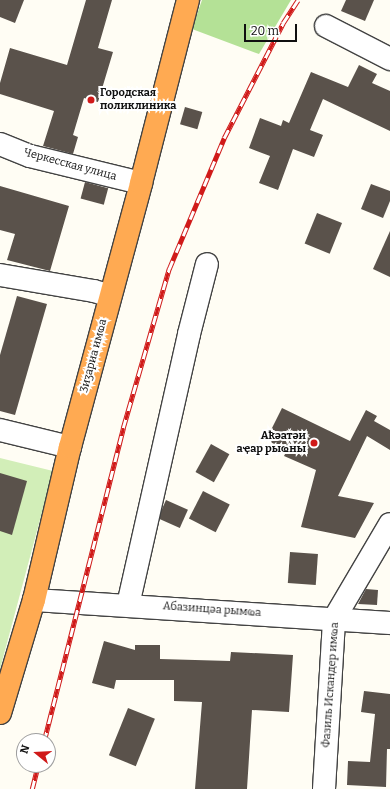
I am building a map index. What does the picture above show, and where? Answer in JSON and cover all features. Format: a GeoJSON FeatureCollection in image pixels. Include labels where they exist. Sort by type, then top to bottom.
{"type":"FeatureCollection","features":[{"type":"Feature","properties":{"kind":"highway","name":"Ӡиӡариа имҩа"},"geometry":{"type":"LineString","coordinates":[[0,712],[34,600],[70,447],[141,183],[188,0]]}},
{"type":"Feature","properties":{"kind":"street"},"geometry":{"type":"LineString","coordinates":[[326,26],[390,59]]}},
{"type":"Feature","properties":{"kind":"street","name":"Черкесская улица"},"geometry":{"type":"LineString","coordinates":[[0,144],[30,156],[141,183]]}},
{"type":"Feature","properties":{"kind":"street"},"geometry":{"type":"LineString","coordinates":[[128,605],[189,334],[207,264]]}},
{"type":"Feature","properties":{"kind":"street"},"geometry":{"type":"LineString","coordinates":[[0,275],[94,291],[110,296]]}},
{"type":"Feature","properties":{"kind":"street"},"geometry":{"type":"LineString","coordinates":[[0,430],[70,447]]}},
{"type":"Feature","properties":{"kind":"street","name":"Фазиль Искандер имҩа"},"geometry":{"type":"LineString","coordinates":[[324,789],[334,619],[387,533]]}},
{"type":"Feature","properties":{"kind":"street","name":"Абазинцәа рымҩа"},"geometry":{"type":"LineString","coordinates":[[34,600],[390,623]]}},
{"type":"Feature","properties":{"kind":"green space"},"geometry":{"type":"Polygon","coordinates":[[[202,0],[291,0],[259,54],[192,29],[202,0]]]}},
{"type":"Feature","properties":{"kind":"green space"},"geometry":{"type":"Polygon","coordinates":[[[0,458],[53,471],[0,669],[0,458]]]}},
{"type":"Feature","properties":{"kind":"building"},"geometry":{"type":"Polygon","coordinates":[[[0,0],[24,0],[15,23],[0,17],[0,0]]]}},
{"type":"Feature","properties":{"kind":"building"},"geometry":{"type":"Polygon","coordinates":[[[86,0],[112,0],[98,48],[113,52],[98,102],[84,98],[73,135],[78,137],[73,154],[43,146],[54,111],[0,94],[0,83],[10,48],[67,65],[86,0]]]}},
{"type":"Feature","properties":{"kind":"building"},"geometry":{"type":"Polygon","coordinates":[[[346,0],[374,0],[365,21],[341,11],[346,0]]]}},
{"type":"Feature","properties":{"kind":"building"},"geometry":{"type":"Polygon","coordinates":[[[359,65],[377,74],[372,83],[390,91],[390,131],[323,99],[310,130],[323,135],[314,157],[293,149],[278,190],[259,183],[270,156],[249,148],[260,118],[281,126],[283,120],[289,123],[311,72],[348,87],[359,65]]]}},
{"type":"Feature","properties":{"kind":"building"},"geometry":{"type":"Polygon","coordinates":[[[185,107],[202,112],[197,129],[180,124],[185,107]]]}},
{"type":"Feature","properties":{"kind":"building"},"geometry":{"type":"Polygon","coordinates":[[[85,182],[108,188],[104,205],[81,198],[85,182]]]}},
{"type":"Feature","properties":{"kind":"building"},"geometry":{"type":"Polygon","coordinates":[[[371,184],[390,191],[390,201],[383,218],[361,209],[371,184]]]}},
{"type":"Feature","properties":{"kind":"building"},"geometry":{"type":"Polygon","coordinates":[[[0,186],[69,206],[50,271],[7,260],[15,234],[0,230],[0,186]]]}},
{"type":"Feature","properties":{"kind":"building"},"geometry":{"type":"Polygon","coordinates":[[[317,213],[342,223],[330,254],[305,244],[317,213]]]}},
{"type":"Feature","properties":{"kind":"building"},"geometry":{"type":"Polygon","coordinates":[[[390,231],[390,277],[373,269],[390,231]]]}},
{"type":"Feature","properties":{"kind":"building"},"geometry":{"type":"Polygon","coordinates":[[[17,296],[47,304],[15,415],[0,411],[0,355],[17,296]]]}},
{"type":"Feature","properties":{"kind":"building"},"geometry":{"type":"Polygon","coordinates":[[[282,408],[350,441],[366,410],[377,416],[374,421],[390,430],[390,450],[367,436],[338,496],[374,503],[355,538],[301,527],[316,470],[284,456],[287,450],[266,440],[282,408]]]}},
{"type":"Feature","properties":{"kind":"building"},"geometry":{"type":"Polygon","coordinates":[[[211,444],[229,454],[214,482],[195,472],[211,444]]]}},
{"type":"Feature","properties":{"kind":"building"},"geometry":{"type":"Polygon","coordinates":[[[0,473],[27,481],[12,535],[0,531],[0,473]]]}},
{"type":"Feature","properties":{"kind":"building"},"geometry":{"type":"Polygon","coordinates":[[[203,491],[230,505],[216,532],[189,519],[203,491]]]}},
{"type":"Feature","properties":{"kind":"building"},"geometry":{"type":"Polygon","coordinates":[[[166,500],[188,510],[180,528],[158,518],[166,500]]]}},
{"type":"Feature","properties":{"kind":"building"},"geometry":{"type":"Polygon","coordinates":[[[290,552],[318,554],[316,585],[288,583],[290,552]]]}},
{"type":"Feature","properties":{"kind":"building"},"geometry":{"type":"Polygon","coordinates":[[[366,589],[378,590],[377,605],[358,604],[366,589]]]}},
{"type":"Feature","properties":{"kind":"building"},"geometry":{"type":"Polygon","coordinates":[[[104,641],[135,650],[135,645],[160,645],[160,659],[230,661],[231,652],[293,655],[289,712],[252,710],[247,789],[195,789],[202,702],[174,701],[174,680],[116,680],[114,689],[92,683],[104,641]]]}},
{"type":"Feature","properties":{"kind":"building"},"geometry":{"type":"Polygon","coordinates":[[[364,691],[390,694],[390,749],[387,749],[386,787],[347,785],[348,761],[370,762],[375,714],[361,712],[364,691]]]}},
{"type":"Feature","properties":{"kind":"building"},"geometry":{"type":"Polygon","coordinates":[[[128,708],[155,719],[136,766],[109,755],[128,708]]]}},
{"type":"Feature","properties":{"kind":"railway"},"geometry":{"type":"LineString","coordinates":[[46,733],[123,428],[169,269],[224,138],[283,23],[298,0]]}},
{"type":"Feature","properties":{"kind":"railway"},"geometry":{"type":"LineString","coordinates":[[32,789],[36,773]]}},
{"type":"Feature","properties":{"kind":"place","name":"Городская поликлиника"},"geometry":{"type":"Point","coordinates":[91,100]}},
{"type":"Feature","properties":{"kind":"place","name":"Аҟәатәи аҿар рыҩны"},"geometry":{"type":"Point","coordinates":[314,443]}}]}
